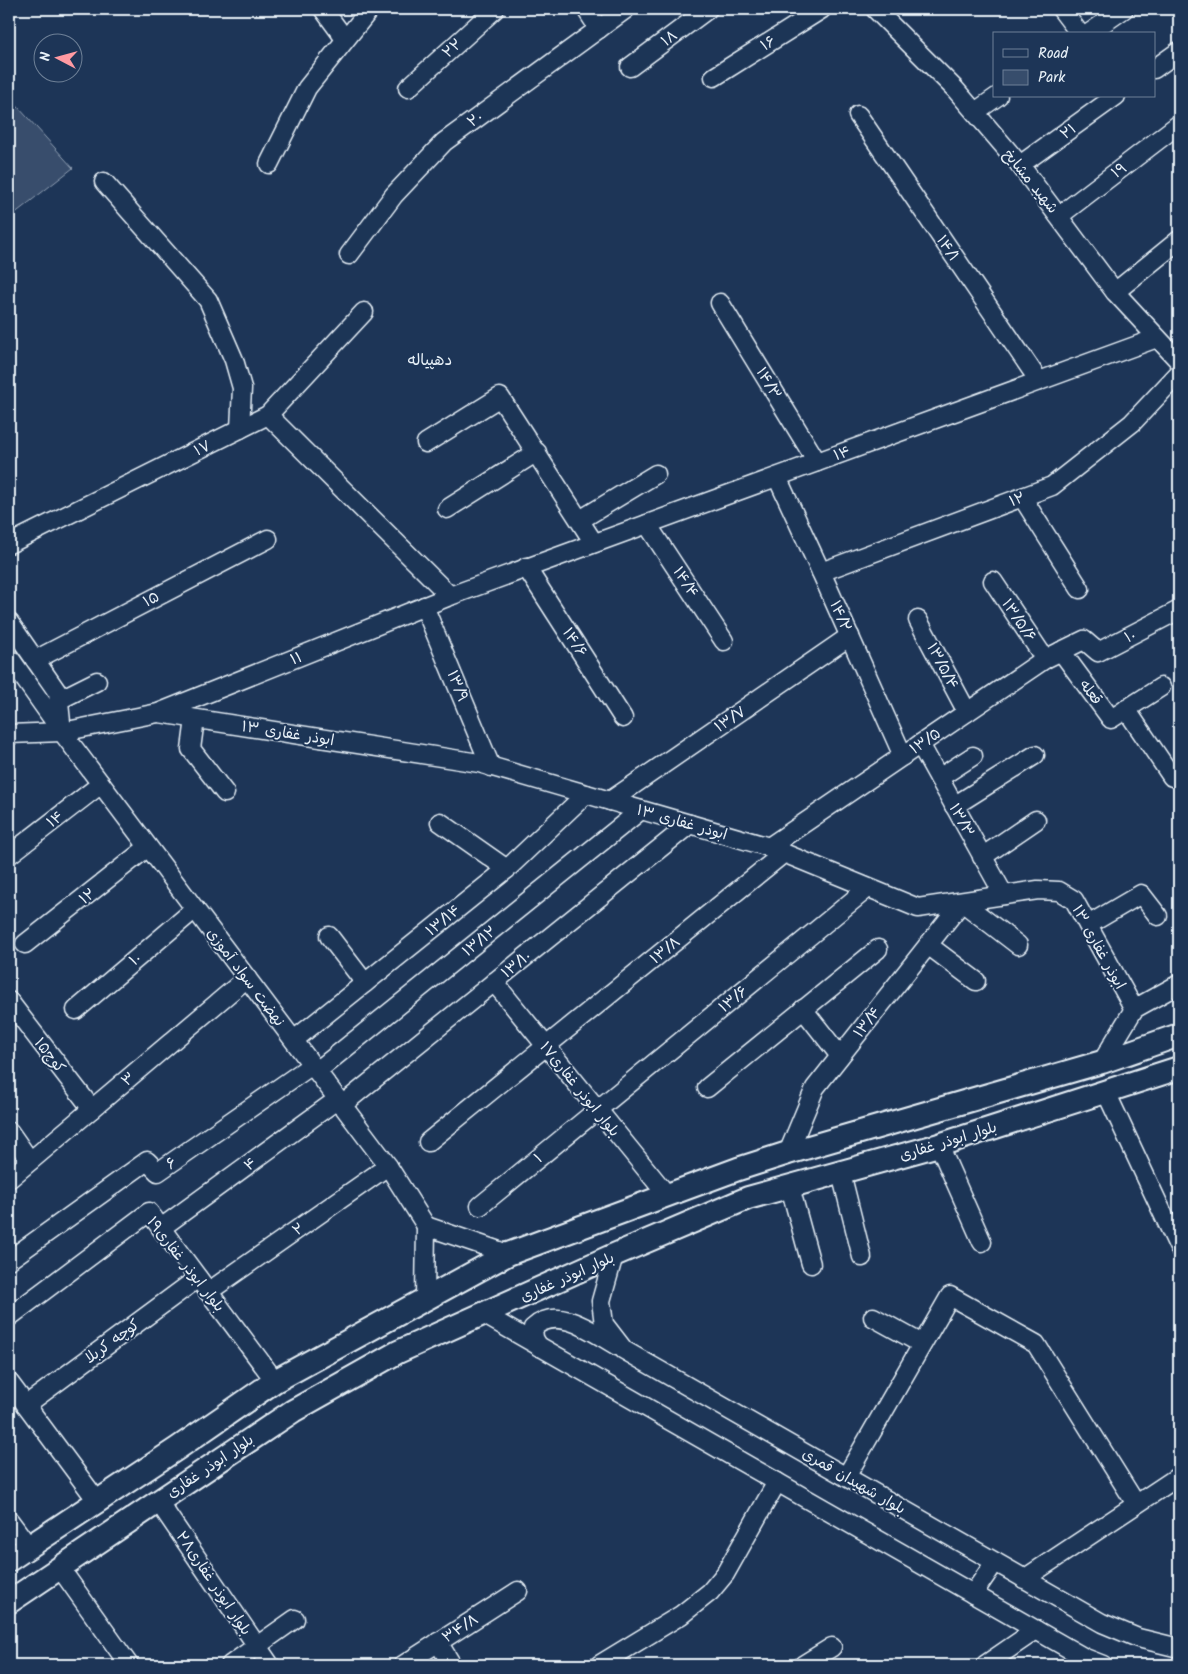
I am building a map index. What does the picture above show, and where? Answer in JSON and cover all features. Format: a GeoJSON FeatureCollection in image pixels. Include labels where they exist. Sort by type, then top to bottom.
{"type":"FeatureCollection","features":[{"type":"Feature","properties":{"kind":"main road"},"geometry":{"type":"LineString","coordinates":[[9,1560],[178,1448],[274,1381],[508,1254],[667,1195],[788,1153],[1102,1062],[1179,1035]]}},
{"type":"Feature","properties":{"kind":"main road","name":"بلوار ابوذر غفاری"},"geometry":{"type":"LineString","coordinates":[[9,1602],[292,1411],[398,1352],[614,1255],[748,1198],[939,1145],[1179,1068]]}},
{"type":"Feature","properties":{"kind":"main road"},"geometry":{"type":"LineString","coordinates":[[178,1448],[198,1474]]}},
{"type":"Feature","properties":{"kind":"street"},"geometry":{"type":"LineString","coordinates":[[322,9],[345,39]]}},
{"type":"Feature","properties":{"kind":"street"},"geometry":{"type":"LineString","coordinates":[[269,164],[308,88],[370,9]]}},
{"type":"Feature","properties":{"kind":"street","name":"۲۲"},"geometry":{"type":"LineString","coordinates":[[408,88],[496,9]]}},
{"type":"Feature","properties":{"kind":"street"},"geometry":{"type":"LineString","coordinates":[[586,9],[598,29]]}},
{"type":"Feature","properties":{"kind":"street","name":"۲۰"},"geometry":{"type":"LineString","coordinates":[[349,256],[394,196],[444,142],[626,9]]}},
{"type":"Feature","properties":{"kind":"street","name":"۱۸"},"geometry":{"type":"LineString","coordinates":[[630,67],[708,9]]}},
{"type":"Feature","properties":{"kind":"street","name":"۱۶"},"geometry":{"type":"LineString","coordinates":[[714,77],[822,9]]}},
{"type":"Feature","properties":{"kind":"street","name":"شهید مشایخ"},"geometry":{"type":"LineString","coordinates":[[875,9],[955,89],[975,112],[1020,165],[1115,292],[1179,361]]}},
{"type":"Feature","properties":{"kind":"street"},"geometry":{"type":"LineString","coordinates":[[1061,9],[1078,32]]}},
{"type":"Feature","properties":{"kind":"street"},"geometry":{"type":"LineString","coordinates":[[1091,32],[1124,9]]}},
{"type":"Feature","properties":{"kind":"street"},"geometry":{"type":"LineString","coordinates":[[1156,68],[1179,51]]}},
{"type":"Feature","properties":{"kind":"street"},"geometry":{"type":"LineString","coordinates":[[975,112],[995,98]]}},
{"type":"Feature","properties":{"kind":"street","name":"۲۱"},"geometry":{"type":"LineString","coordinates":[[1020,165],[1113,98]]}},
{"type":"Feature","properties":{"kind":"street","name":"۱۴/۱"},"geometry":{"type":"LineString","coordinates":[[858,115],[1039,381]]}},
{"type":"Feature","properties":{"kind":"street","name":"۱۹"},"geometry":{"type":"LineString","coordinates":[[1059,216],[1179,124]]}},
{"type":"Feature","properties":{"kind":"street"},"geometry":{"type":"LineString","coordinates":[[104,182],[208,300],[234,360],[242,388],[240,429]]}},
{"type":"Feature","properties":{"kind":"street"},"geometry":{"type":"LineString","coordinates":[[1115,292],[1179,240]]}},
{"type":"Feature","properties":{"kind":"street","name":"۱۴/۳"},"geometry":{"type":"LineString","coordinates":[[720,303],[817,462]]}},
{"type":"Feature","properties":{"kind":"street","name":"۱۷"},"geometry":{"type":"LineString","coordinates":[[9,544],[268,415],[364,312]]}},
{"type":"Feature","properties":{"kind":"street","name":"۱۴"},"geometry":{"type":"LineString","coordinates":[[526,567],[1157,338]]}},
{"type":"Feature","properties":{"kind":"street","name":"۱۲"},"geometry":{"type":"LineString","coordinates":[[821,572],[1052,486],[1132,423],[1179,373]]}},
{"type":"Feature","properties":{"kind":"street"},"geometry":{"type":"LineString","coordinates":[[426,443],[500,397],[594,543]]}},
{"type":"Feature","properties":{"kind":"street"},"geometry":{"type":"LineString","coordinates":[[268,415],[450,596]]}},
{"type":"Feature","properties":{"kind":"street"},"geometry":{"type":"LineString","coordinates":[[447,509],[537,452]]}},
{"type":"Feature","properties":{"kind":"street"},"geometry":{"type":"LineString","coordinates":[[580,520],[656,474]]}},
{"type":"Feature","properties":{"kind":"street","name":"۱۴/۲"},"geometry":{"type":"LineString","coordinates":[[777,477],[850,636],[902,756]]}},
{"type":"Feature","properties":{"kind":"street"},"geometry":{"type":"LineString","coordinates":[[1022,497],[1080,589]]}},
{"type":"Feature","properties":{"kind":"street","name":"۱۴/۴"},"geometry":{"type":"LineString","coordinates":[[647,524],[724,641]]}},
{"type":"Feature","properties":{"kind":"street","name":"۱۵"},"geometry":{"type":"LineString","coordinates":[[35,660],[268,539]]}},
{"type":"Feature","properties":{"kind":"street","name":"۱۱"},"geometry":{"type":"LineString","coordinates":[[9,734],[62,732],[158,713],[526,567]]}},
{"type":"Feature","properties":{"kind":"street","name":"۱۴/۶"},"geometry":{"type":"LineString","coordinates":[[526,567],[623,718]]}},
{"type":"Feature","properties":{"kind":"street","name":"۱۳/۵/۶"},"geometry":{"type":"LineString","coordinates":[[993,581],[1053,655]]}},
{"type":"Feature","properties":{"kind":"street","name":"۱۳/۹"},"geometry":{"type":"LineString","coordinates":[[424,606],[491,767]]}},
{"type":"Feature","properties":{"kind":"street","name":"۱۰"},"geometry":{"type":"LineString","coordinates":[[1084,640],[1098,652],[1179,610]]}},
{"type":"Feature","properties":{"kind":"street","name":"۱۳/۵/۴"},"geometry":{"type":"LineString","coordinates":[[918,620],[967,712]]}},
{"type":"Feature","properties":{"kind":"street"},"geometry":{"type":"LineString","coordinates":[[9,622],[58,693],[62,732]]}},
{"type":"Feature","properties":{"kind":"street","name":"۱۳/۷"},"geometry":{"type":"LineString","coordinates":[[610,801],[850,636]]}},
{"type":"Feature","properties":{"kind":"street","name":"۱۳/۵"},"geometry":{"type":"LineString","coordinates":[[777,850],[902,756],[1053,655],[1084,640]]}},
{"type":"Feature","properties":{"kind":"street","name":"قعله"},"geometry":{"type":"LineString","coordinates":[[1053,655],[1111,719],[1126,709]]}},
{"type":"Feature","properties":{"kind":"street","name":"نهضت سواد آموزی"},"geometry":{"type":"LineString","coordinates":[[9,656],[62,732],[388,1166],[426,1226]]}},
{"type":"Feature","properties":{"kind":"street"},"geometry":{"type":"LineString","coordinates":[[59,700],[98,681]]}},
{"type":"Feature","properties":{"kind":"street"},"geometry":{"type":"LineString","coordinates":[[1161,687],[1126,709],[1172,777],[1179,771]]}},
{"type":"Feature","properties":{"kind":"street","name":"۱۳ ابوذر غفاری"},"geometry":{"type":"LineString","coordinates":[[158,713],[479,763],[777,850],[918,908],[1038,890],[1059,891],[1074,900],[1134,1009]]}},
{"type":"Feature","properties":{"kind":"street"},"geometry":{"type":"LineString","coordinates":[[195,719],[191,750],[225,794]]}},
{"type":"Feature","properties":{"kind":"street","name":"۱۳/۳"},"geometry":{"type":"LineString","coordinates":[[920,744],[1004,895]]}},
{"type":"Feature","properties":{"kind":"street"},"geometry":{"type":"LineString","coordinates":[[954,806],[1035,755]]}},
{"type":"Feature","properties":{"kind":"street"},"geometry":{"type":"LineString","coordinates":[[939,778],[973,756]]}},
{"type":"Feature","properties":{"kind":"street","name":"۱۴"},"geometry":{"type":"LineString","coordinates":[[9,855],[101,784]]}},
{"type":"Feature","properties":{"kind":"street","name":"۱۳/۱۴"},"geometry":{"type":"LineString","coordinates":[[294,1040],[506,869],[586,794]]}},
{"type":"Feature","properties":{"kind":"street","name":"۱۳/۱۲"},"geometry":{"type":"LineString","coordinates":[[315,1068],[641,810]]}},
{"type":"Feature","properties":{"kind":"street"},"geometry":{"type":"LineString","coordinates":[[982,856],[1036,820]]}},
{"type":"Feature","properties":{"kind":"street"},"geometry":{"type":"LineString","coordinates":[[440,822],[506,869]]}},
{"type":"Feature","properties":{"kind":"street","name":"۱۳/۱۰"},"geometry":{"type":"LineString","coordinates":[[340,1102],[494,982],[690,824]]}},
{"type":"Feature","properties":{"kind":"street","name":"۱۲"},"geometry":{"type":"LineString","coordinates":[[25,944],[148,847]]}},
{"type":"Feature","properties":{"kind":"street","name":"۱۳/۸"},"geometry":{"type":"LineString","coordinates":[[546,1046],[777,850]]}},
{"type":"Feature","properties":{"kind":"street","name":"۱۳/۶"},"geometry":{"type":"LineString","coordinates":[[597,1110],[868,888]]}},
{"type":"Feature","properties":{"kind":"street"},"geometry":{"type":"LineString","coordinates":[[1088,925],[1141,894],[1158,916]]}},
{"type":"Feature","properties":{"kind":"street"},"geometry":{"type":"LineString","coordinates":[[962,902],[1018,945]]}},
{"type":"Feature","properties":{"kind":"street","name":"۱۳/۴"},"geometry":{"type":"LineString","coordinates":[[788,1153],[815,1088],[962,902]]}},
{"type":"Feature","properties":{"kind":"street","name":"۱۰"},"geometry":{"type":"LineString","coordinates":[[76,1010],[195,909]]}},
{"type":"Feature","properties":{"kind":"street"},"geometry":{"type":"LineString","coordinates":[[329,936],[365,983]]}},
{"type":"Feature","properties":{"kind":"street"},"geometry":{"type":"LineString","coordinates":[[928,945],[976,981]]}},
{"type":"Feature","properties":{"kind":"street"},"geometry":{"type":"LineString","coordinates":[[706,1088],[878,949]]}},
{"type":"Feature","properties":{"kind":"street","name":"۳"},"geometry":{"type":"LineString","coordinates":[[9,1179],[247,978]]}},
{"type":"Feature","properties":{"kind":"street","name":"بلوار ابوذر غفاری۱۷"},"geometry":{"type":"LineString","coordinates":[[494,982],[667,1195]]}},
{"type":"Feature","properties":{"kind":"street"},"geometry":{"type":"LineString","coordinates":[[1102,1062],[1134,1009],[1179,984]]}},
{"type":"Feature","properties":{"kind":"street","name":"۱۵کوچ"},"geometry":{"type":"LineString","coordinates":[[9,1001],[92,1109]]}},
{"type":"Feature","properties":{"kind":"street"},"geometry":{"type":"LineString","coordinates":[[803,1009],[840,1056]]}},
{"type":"Feature","properties":{"kind":"street"},"geometry":{"type":"LineString","coordinates":[[428,1142],[546,1046]]}},
{"type":"Feature","properties":{"kind":"street","name":"۶"},"geometry":{"type":"LineString","coordinates":[[9,1260],[147,1161],[158,1172],[315,1068]]}},
{"type":"Feature","properties":{"kind":"street"},"geometry":{"type":"LineString","coordinates":[[1106,1092],[1179,1248]]}},
{"type":"Feature","properties":{"kind":"street","name":"۴"},"geometry":{"type":"LineString","coordinates":[[161,1228],[340,1102]]}},
{"type":"Feature","properties":{"kind":"street","name":"۱"},"geometry":{"type":"LineString","coordinates":[[480,1206],[597,1110]]}},
{"type":"Feature","properties":{"kind":"street"},"geometry":{"type":"LineString","coordinates":[[9,1131],[30,1160]]}},
{"type":"Feature","properties":{"kind":"street"},"geometry":{"type":"LineString","coordinates":[[939,1145],[982,1242]]}},
{"type":"Feature","properties":{"kind":"street","name":"۲"},"geometry":{"type":"LineString","coordinates":[[203,1285],[388,1166]]}},
{"type":"Feature","properties":{"kind":"street"},"geometry":{"type":"LineString","coordinates":[[842,1173],[862,1257]]}},
{"type":"Feature","properties":{"kind":"street"},"geometry":{"type":"LineString","coordinates":[[790,1187],[811,1264]]}},
{"type":"Feature","properties":{"kind":"street","name":"بلوار ابوذر غفاری۱۹"},"geometry":{"type":"LineString","coordinates":[[9,1317],[149,1212],[274,1381]]}},
{"type":"Feature","properties":{"kind":"street"},"geometry":{"type":"LineString","coordinates":[[425,1298],[426,1226],[508,1254]]}},
{"type":"Feature","properties":{"kind":"street","name":"بلوار شهیدان قمری"},"geometry":{"type":"LineString","coordinates":[[614,1255],[601,1301],[604,1324],[624,1350],[1102,1623],[1138,1638],[1179,1648]]}},
{"type":"Feature","properties":{"kind":"street","name":"کوچه کربلا"},"geometry":{"type":"LineString","coordinates":[[26,1405],[203,1285]]}},
{"type":"Feature","properties":{"kind":"street"},"geometry":{"type":"LineString","coordinates":[[846,1477],[950,1296],[1036,1344],[1136,1504]]}},
{"type":"Feature","properties":{"kind":"street"},"geometry":{"type":"LineString","coordinates":[[483,1314],[1036,1630],[1083,1662],[1103,1665]]}},
{"type":"Feature","properties":{"kind":"street"},"geometry":{"type":"LineString","coordinates":[[873,1317],[922,1344]]}},
{"type":"Feature","properties":{"kind":"street"},"geometry":{"type":"LineString","coordinates":[[539,1347],[534,1338],[534,1328],[541,1320],[551,1318],[572,1321],[624,1350]]}},
{"type":"Feature","properties":{"kind":"street"},"geometry":{"type":"LineString","coordinates":[[9,1382],[98,1502]]}},
{"type":"Feature","properties":{"kind":"street"},"geometry":{"type":"LineString","coordinates":[[1024,1579],[1179,1476]]}},
{"type":"Feature","properties":{"kind":"street"},"geometry":{"type":"LineString","coordinates":[[600,1665],[681,1615],[710,1592],[724,1574],[777,1482]]}},
{"type":"Feature","properties":{"kind":"street","name":"بلوار ابوذر غفاری۲۸"},"geometry":{"type":"LineString","coordinates":[[158,1501],[270,1665]]}},
{"type":"Feature","properties":{"kind":"street"},"geometry":{"type":"LineString","coordinates":[[9,1520],[29,1547]]}},
{"type":"Feature","properties":{"kind":"street"},"geometry":{"type":"LineString","coordinates":[[973,1594],[995,1562]]}},
{"type":"Feature","properties":{"kind":"street"},"geometry":{"type":"LineString","coordinates":[[60,1568],[129,1665]]}},
{"type":"Feature","properties":{"kind":"street","name":"۳۴/۸"},"geometry":{"type":"LineString","coordinates":[[402,1665],[518,1590]]}},
{"type":"Feature","properties":{"kind":"street"},"geometry":{"type":"LineString","coordinates":[[230,1665],[295,1618]]}},
{"type":"Feature","properties":{"kind":"street"},"geometry":{"type":"LineString","coordinates":[[985,1665],[1036,1630]]}},
{"type":"Feature","properties":{"kind":"street"},"geometry":{"type":"LineString","coordinates":[[438,1642],[452,1665]]}},
{"type":"Feature","properties":{"kind":"street"},"geometry":{"type":"LineString","coordinates":[[803,1665],[832,1647]]}},
{"type":"Feature","properties":{"kind":"green space"},"geometry":{"type":"Polygon","coordinates":[[[9,97],[73,168],[9,218],[9,97]]]}},
{"type":"Feature","properties":{"kind":"district","name":"دهپیاله"},"geometry":{"type":"Point","coordinates":[430,359]}}]}
